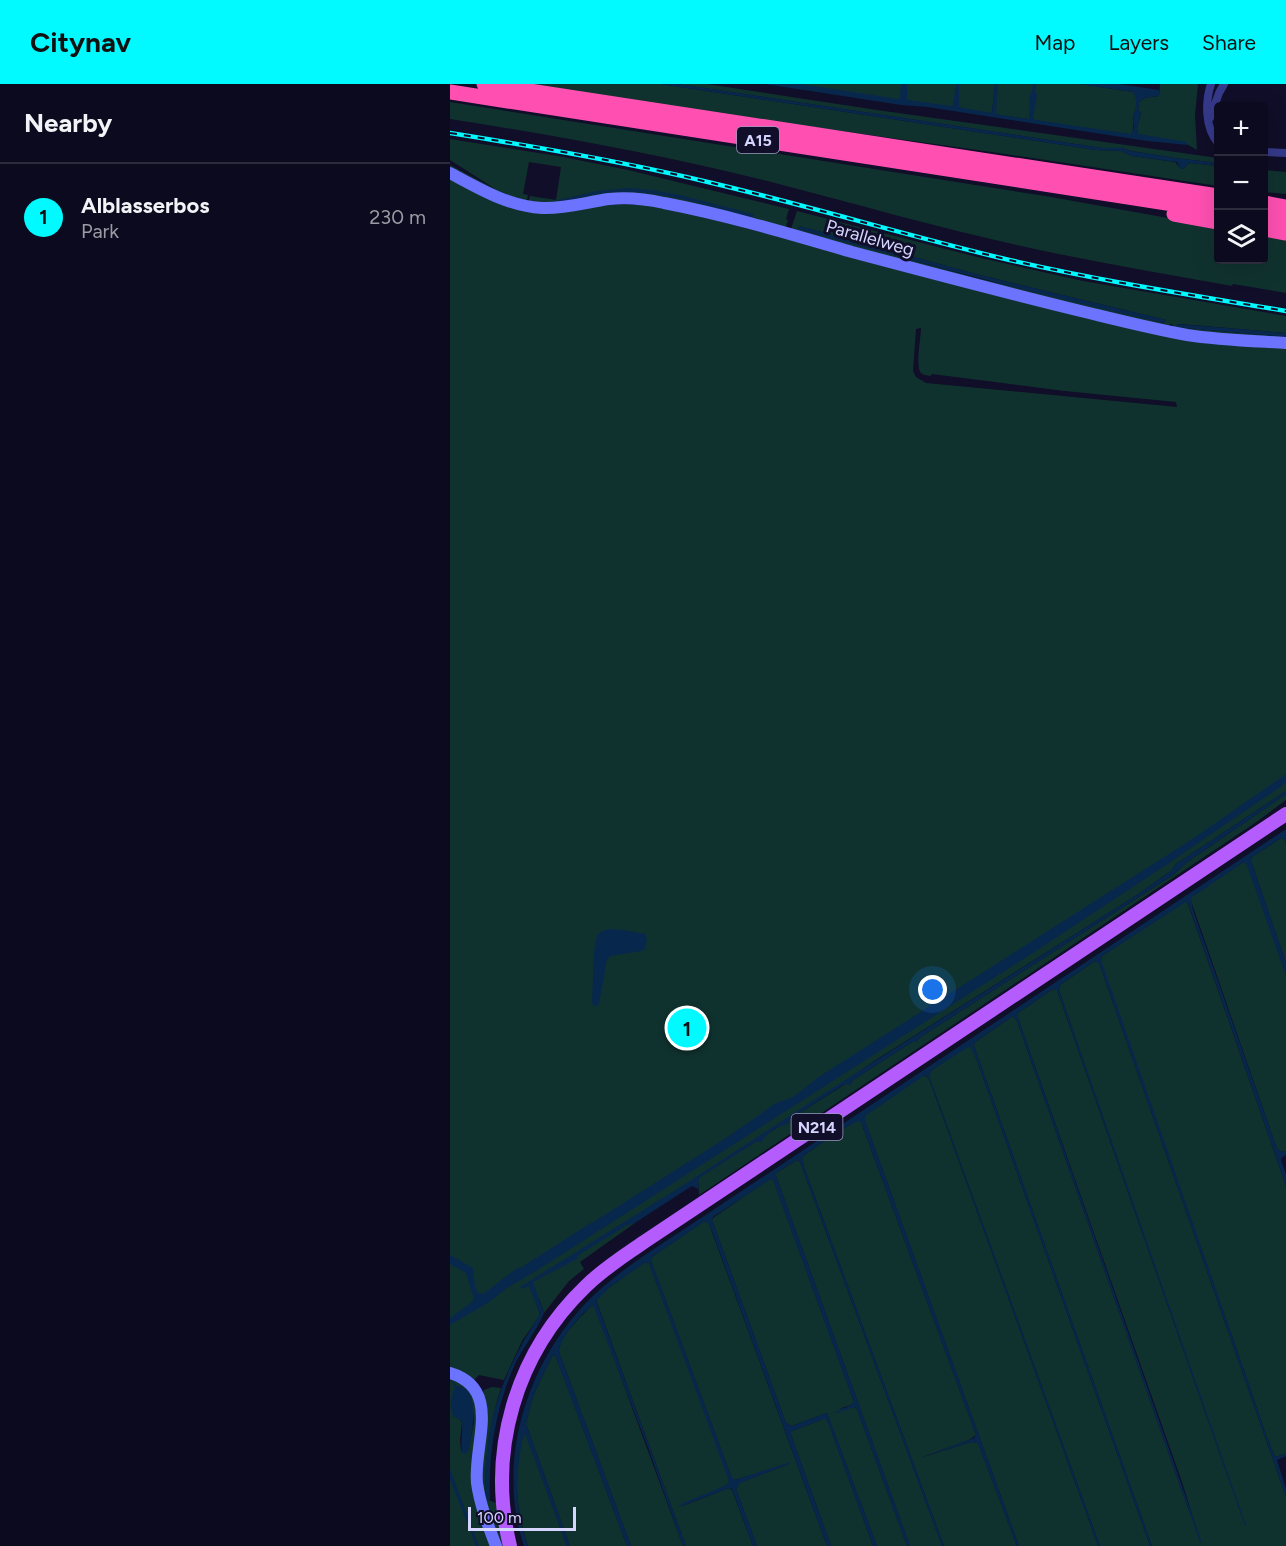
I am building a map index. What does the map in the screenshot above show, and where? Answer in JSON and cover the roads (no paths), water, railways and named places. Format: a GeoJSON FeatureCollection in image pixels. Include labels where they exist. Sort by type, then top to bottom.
{"type":"FeatureCollection","features":[{"type":"Feature","properties":{"kind":"highway","name":"A15"},"geometry":{"type":"LineString","coordinates":[[484,84],[1214,195]]}},
{"type":"Feature","properties":{"kind":"highway","name":"A15"},"geometry":{"type":"LineString","coordinates":[[450,92],[1214,210]]}},
{"type":"Feature","properties":{"kind":"highway","name":"A15"},"geometry":{"type":"LineString","coordinates":[[1066,187],[1141,207],[1214,221]]}},
{"type":"Feature","properties":{"kind":"highway","name":"A15"},"geometry":{"type":"LineString","coordinates":[[1182,190],[1214,191]]}},
{"type":"Feature","properties":{"kind":"highway"},"geometry":{"type":"LineString","coordinates":[[1268,198],[1286,200]]}},
{"type":"Feature","properties":{"kind":"highway"},"geometry":{"type":"LineString","coordinates":[[1268,204],[1286,207]]}},
{"type":"Feature","properties":{"kind":"highway"},"geometry":{"type":"LineString","coordinates":[[1268,219],[1286,221]]}},
{"type":"Feature","properties":{"kind":"highway"},"geometry":{"type":"LineString","coordinates":[[1268,230],[1286,233]]}},
{"type":"Feature","properties":{"kind":"main road","name":"N214"},"geometry":{"type":"LineString","coordinates":[[510,1546],[505,1520],[502,1480],[509,1417],[521,1380],[540,1344],[555,1321],[586,1286],[627,1254],[1286,814]]}},
{"type":"Feature","properties":{"kind":"street"},"geometry":{"type":"LineString","coordinates":[[1211,84],[1208,103],[1209,122],[1214,138]]}},
{"type":"Feature","properties":{"kind":"street"},"geometry":{"type":"LineString","coordinates":[[1209,122],[1224,84]]}},
{"type":"Feature","properties":{"kind":"street"},"geometry":{"type":"LineString","coordinates":[[1268,152],[1286,153]]}},
{"type":"Feature","properties":{"kind":"street","name":"Parallelweg"},"geometry":{"type":"LineString","coordinates":[[450,173],[486,193],[516,204],[563,208],[608,199],[648,200],[768,228],[951,279],[1133,323],[1190,335],[1286,343]]}},
{"type":"Feature","properties":{"kind":"street"},"geometry":{"type":"LineString","coordinates":[[450,1372],[463,1378],[477,1392],[481,1404],[483,1412],[477,1480],[483,1512],[496,1546]]}},
{"type":"Feature","properties":{"kind":"water"},"geometry":{"type":"Polygon","coordinates":[[[661,84],[678,84],[1102,148],[1122,148],[1214,163],[1214,166],[1191,163],[1183,169],[1177,162],[1132,156],[1121,151],[1096,150],[661,84]]]}},
{"type":"Feature","properties":{"kind":"water"},"geometry":{"type":"Polygon","coordinates":[[[765,84],[801,84],[898,99],[901,84],[907,84],[908,100],[951,106],[956,84],[959,84],[959,107],[991,113],[995,84],[998,84],[996,114],[1028,119],[1030,94],[1033,84],[1036,84],[1037,95],[1033,118],[1035,120],[1131,134],[1134,128],[1136,105],[1133,92],[1080,84],[1119,84],[1159,90],[1159,96],[1145,98],[1139,102],[1138,110],[1141,113],[1137,128],[1138,134],[1187,142],[1187,145],[1147,141],[765,84]]]}},
{"type":"Feature","properties":{"kind":"water"},"geometry":{"type":"Polygon","coordinates":[[[629,188],[680,195],[754,214],[750,217],[684,200],[634,192],[603,193],[559,203],[558,200],[597,191],[629,188]]]}},
{"type":"Feature","properties":{"kind":"water"},"geometry":{"type":"Polygon","coordinates":[[[799,226],[980,275],[1166,321],[1164,323],[1118,313],[982,279],[801,230],[799,226]]]}},
{"type":"Feature","properties":{"kind":"water"},"geometry":{"type":"Polygon","coordinates":[[[1175,325],[1286,333],[1286,337],[1185,328],[1177,327],[1175,325]]]}},
{"type":"Feature","properties":{"kind":"water"},"geometry":{"type":"Polygon","coordinates":[[[1286,774],[1286,783],[1036,951],[507,1288],[488,1303],[450,1325],[450,1318],[474,1299],[466,1273],[450,1264],[450,1255],[473,1268],[475,1286],[478,1293],[483,1294],[516,1269],[726,1138],[776,1103],[791,1098],[817,1078],[1194,838],[1286,774]]]}},
{"type":"Feature","properties":{"kind":"water"},"geometry":{"type":"Polygon","coordinates":[[[1286,791],[1286,794],[1186,863],[1173,875],[919,1038],[917,1042],[912,1042],[853,1080],[850,1085],[843,1085],[790,1119],[788,1124],[773,1130],[761,1143],[757,1141],[699,1178],[698,1189],[692,1186],[633,1224],[627,1225],[580,1254],[577,1259],[533,1282],[544,1313],[516,1362],[504,1394],[492,1446],[490,1499],[486,1499],[487,1448],[497,1402],[515,1358],[540,1314],[529,1286],[522,1289],[520,1287],[1140,893],[1172,870],[1176,864],[1286,791]]]}},
{"type":"Feature","properties":{"kind":"water"},"geometry":{"type":"Polygon","coordinates":[[[1286,829],[1286,844],[1281,838],[1252,857],[1251,861],[1286,963],[1286,975],[1246,863],[1242,863],[1191,898],[1193,910],[1277,1149],[1282,1152],[1286,1151],[1286,1155],[1281,1160],[1286,1174],[1286,1186],[1188,903],[1186,902],[1102,956],[1101,960],[1266,1435],[1275,1457],[1286,1454],[1277,1460],[1286,1489],[1286,1497],[1099,963],[1095,961],[1060,985],[1059,990],[1246,1525],[1060,998],[1057,990],[1053,989],[1018,1013],[1018,1018],[1202,1543],[1017,1021],[1013,1016],[975,1042],[974,1046],[1152,1546],[1150,1546],[970,1046],[932,1070],[930,1079],[1100,1546],[1098,1546],[929,1079],[925,1075],[865,1116],[865,1121],[1019,1546],[1017,1546],[978,1443],[971,1442],[920,1458],[974,1438],[976,1435],[861,1122],[858,1121],[834,1134],[802,1157],[804,1167],[944,1546],[942,1546],[800,1162],[797,1160],[776,1173],[776,1176],[910,1546],[907,1546],[857,1409],[854,1407],[835,1412],[854,1402],[773,1179],[771,1179],[713,1217],[712,1220],[786,1423],[792,1426],[827,1413],[877,1546],[873,1546],[828,1422],[823,1419],[791,1431],[791,1435],[831,1546],[827,1546],[712,1231],[705,1221],[652,1257],[651,1261],[731,1476],[735,1480],[790,1462],[740,1483],[736,1489],[757,1546],[753,1546],[732,1489],[729,1488],[679,1507],[683,1503],[727,1485],[729,1481],[649,1263],[646,1262],[610,1287],[596,1301],[686,1546],[683,1546],[593,1305],[567,1333],[559,1352],[631,1546],[627,1546],[555,1355],[552,1356],[535,1392],[526,1424],[570,1546],[567,1546],[525,1434],[517,1479],[520,1518],[528,1546],[524,1546],[516,1512],[513,1478],[516,1443],[524,1409],[536,1377],[553,1346],[573,1318],[596,1293],[650,1251],[1286,829]]]}},
{"type":"Feature","properties":{"kind":"water"},"geometry":{"type":"Polygon","coordinates":[[[609,929],[645,934],[647,940],[645,949],[641,951],[611,956],[607,959],[599,1004],[594,1007],[592,1002],[594,952],[597,936],[600,932],[609,929]]]}},
{"type":"Feature","properties":{"kind":"water"},"geometry":{"type":"Polygon","coordinates":[[[450,1379],[456,1386],[464,1388],[472,1402],[473,1424],[466,1454],[462,1453],[461,1449],[462,1421],[453,1416],[452,1412],[451,1398],[455,1388],[450,1379]]]}},
{"type":"Feature","properties":{"kind":"water"},"geometry":{"type":"Polygon","coordinates":[[[450,1469],[479,1546],[476,1546],[450,1479],[450,1469]]]}},
{"type":"Feature","properties":{"kind":"railway"},"geometry":{"type":"LineString","coordinates":[[450,133],[582,155],[680,175],[1036,266],[1286,311]]}},
{"type":"Feature","properties":{"kind":"place","name":"Alblasserbos"},"geometry":{"type":"Point","coordinates":[687,1028]}}]}
